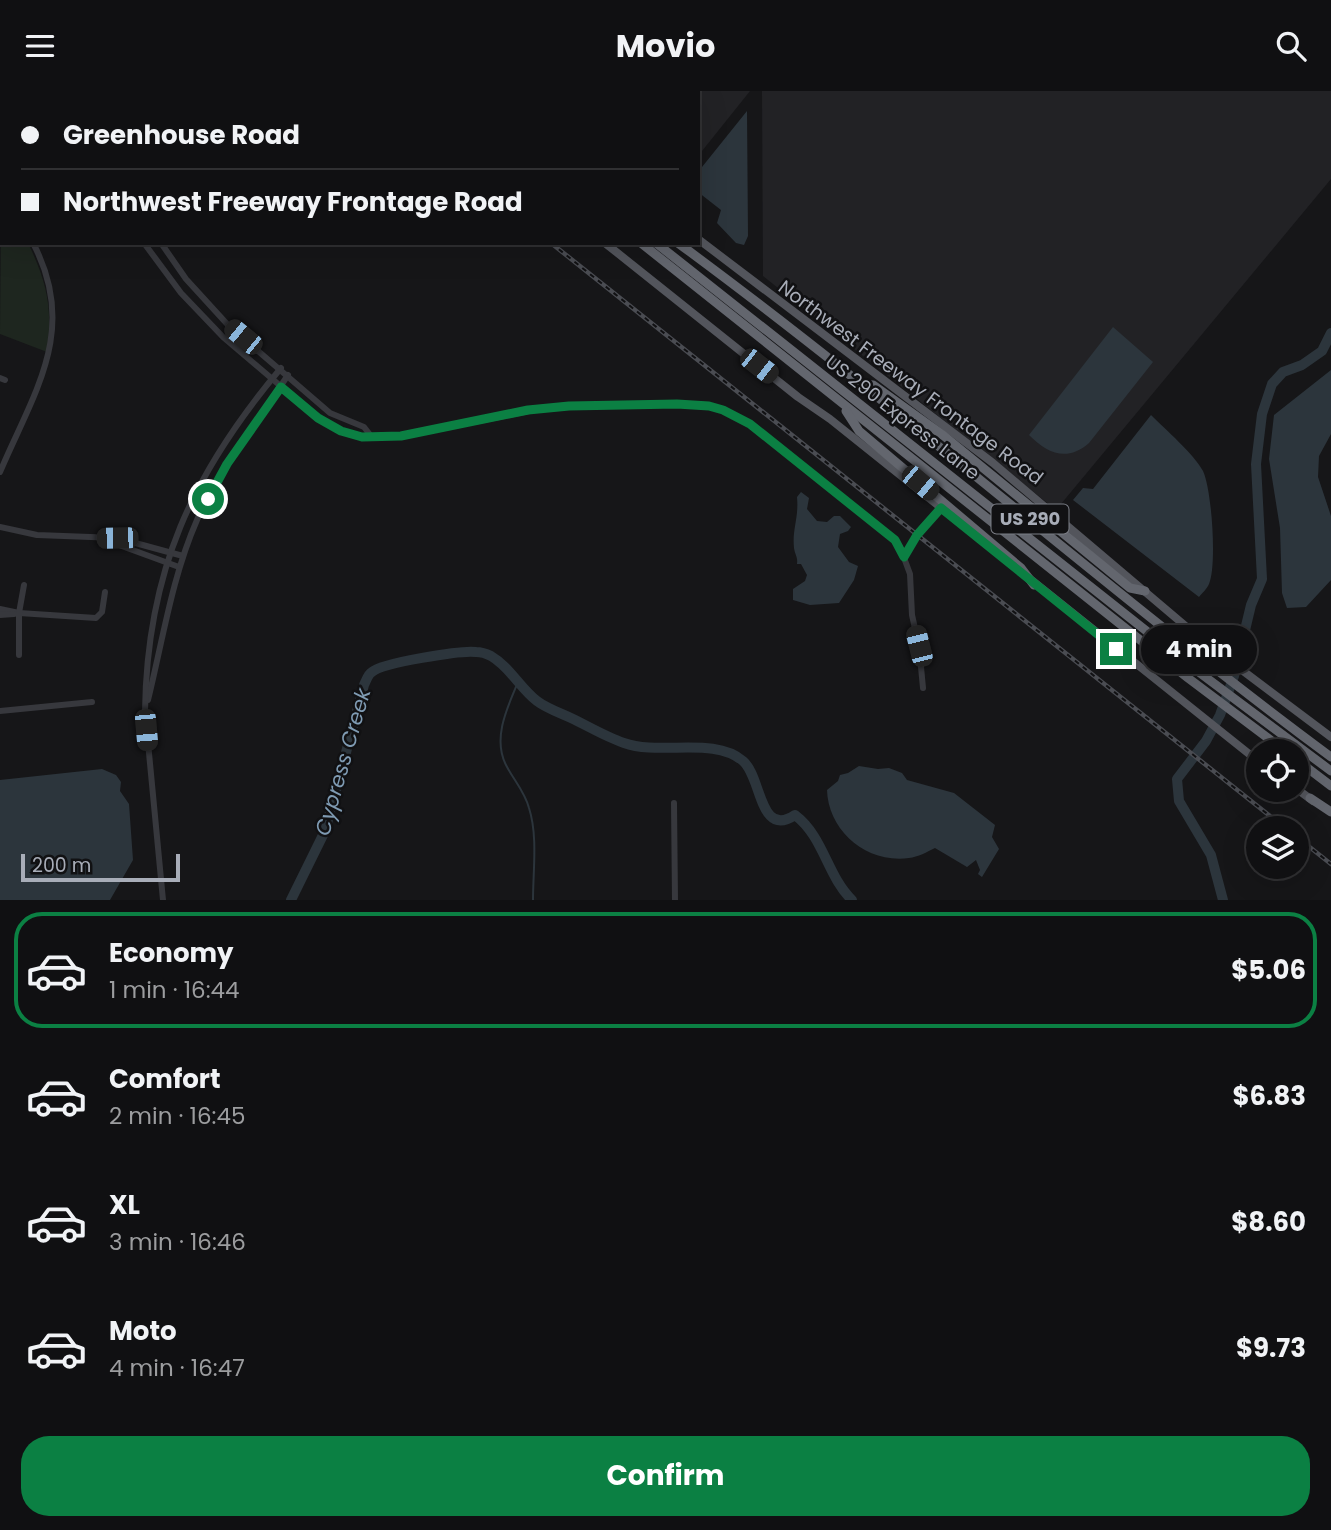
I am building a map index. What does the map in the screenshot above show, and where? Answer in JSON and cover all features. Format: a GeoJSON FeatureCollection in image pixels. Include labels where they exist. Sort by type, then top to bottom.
{"type":"FeatureCollection","features":[{"type":"Feature","properties":{"kind":"highway","name":"US 290"},"geometry":{"type":"LineString","coordinates":[[643,245],[841,404],[1268,739]]}},
{"type":"Feature","properties":{"kind":"highway","name":"US 290 Express Lane"},"geometry":{"type":"LineString","coordinates":[[659,245],[1192,667],[1331,771]]}},
{"type":"Feature","properties":{"kind":"highway","name":"US 290"},"geometry":{"type":"LineString","coordinates":[[681,245],[1008,501],[1197,657],[1331,757]]}},
{"type":"Feature","properties":{"kind":"highway"},"geometry":{"type":"LineString","coordinates":[[860,384],[873,385],[904,407],[1130,588],[1146,591]]}},
{"type":"Feature","properties":{"kind":"highway"},"geometry":{"type":"LineString","coordinates":[[841,404],[859,431],[1021,568],[1034,585]]}},
{"type":"Feature","properties":{"kind":"highway"},"geometry":{"type":"LineString","coordinates":[[1309,769],[1331,786]]}},
{"type":"Feature","properties":{"kind":"highway"},"geometry":{"type":"LineString","coordinates":[[1310,798],[1331,814]]}},
{"type":"Feature","properties":{"kind":"main road","name":"Northwest Freeway Frontage Road"},"geometry":{"type":"LineString","coordinates":[[700,241],[993,463],[1202,640],[1331,737]]}},
{"type":"Feature","properties":{"kind":"main road"},"geometry":{"type":"LineString","coordinates":[[608,245],[1246,752]]}},
{"type":"Feature","properties":{"kind":"street"},"geometry":{"type":"LineString","coordinates":[[0,472],[45,368],[52,337],[52,290],[34,245]]}},
{"type":"Feature","properties":{"kind":"street"},"geometry":{"type":"LineString","coordinates":[[146,245],[198,313],[281,387],[318,418],[362,437],[401,436],[528,410],[569,406],[709,406],[750,424],[895,540],[910,573],[912,615],[919,646],[923,688]]}},
{"type":"Feature","properties":{"kind":"street"},"geometry":{"type":"LineString","coordinates":[[162,245],[186,279],[215,312],[330,413],[364,427],[371,436]]}},
{"type":"Feature","properties":{"kind":"street"},"geometry":{"type":"LineString","coordinates":[[163,900],[145,711],[149,648],[167,562],[180,523],[218,453],[281,368]]}},
{"type":"Feature","properties":{"kind":"street"},"geometry":{"type":"LineString","coordinates":[[145,711],[179,566],[198,517],[227,464],[288,375]]}},
{"type":"Feature","properties":{"kind":"street"},"geometry":{"type":"LineString","coordinates":[[904,557],[917,535],[941,508]]}},
{"type":"Feature","properties":{"kind":"street"},"geometry":{"type":"LineString","coordinates":[[0,527],[37,535],[117,538],[183,556]]}},
{"type":"Feature","properties":{"kind":"street"},"geometry":{"type":"LineString","coordinates":[[103,538],[179,566]]}},
{"type":"Feature","properties":{"kind":"street"},"geometry":{"type":"LineString","coordinates":[[19,655],[19,613],[24,585]]}},
{"type":"Feature","properties":{"kind":"street"},"geometry":{"type":"LineString","coordinates":[[0,609],[19,613],[96,618],[102,612],[105,592]]}},
{"type":"Feature","properties":{"kind":"street"},"geometry":{"type":"LineString","coordinates":[[0,615],[19,613]]}},
{"type":"Feature","properties":{"kind":"street"},"geometry":{"type":"LineString","coordinates":[[0,711],[92,702]]}},
{"type":"Feature","properties":{"kind":"street"},"geometry":{"type":"LineString","coordinates":[[674,803],[675,900]]}},
{"type":"Feature","properties":{"kind":"shaded area"},"geometry":{"type":"Polygon","coordinates":[[[700,91],[750,91],[700,154],[700,91]]]}},
{"type":"Feature","properties":{"kind":"shaded area"},"geometry":{"type":"Polygon","coordinates":[[[762,91],[1331,91],[1331,179],[1056,510],[763,276],[762,91]]]}},
{"type":"Feature","properties":{"kind":"shaded area"},"geometry":{"type":"Polygon","coordinates":[[[747,111],[748,236],[744,245],[736,243],[717,223],[721,210],[700,194],[700,170],[747,111]]]}},
{"type":"Feature","properties":{"kind":"shaded area"},"geometry":{"type":"Polygon","coordinates":[[[1,245],[29,245],[40,270],[47,296],[47,352],[0,334],[1,245]]]}},
{"type":"Feature","properties":{"kind":"shaded area"},"geometry":{"type":"Polygon","coordinates":[[[1113,327],[1153,362],[1089,443],[1081,449],[1065,454],[1043,447],[1029,435],[1113,327]]]}},
{"type":"Feature","properties":{"kind":"shaded area"},"geometry":{"type":"Polygon","coordinates":[[[1331,370],[1331,434],[1319,456],[1318,477],[1331,516],[1331,580],[1306,607],[1287,608],[1282,593],[1280,528],[1269,459],[1274,415],[1331,370]]]}},
{"type":"Feature","properties":{"kind":"shaded area"},"geometry":{"type":"Polygon","coordinates":[[[1151,415],[1193,457],[1203,471],[1206,481],[1211,510],[1213,561],[1209,584],[1199,597],[1073,500],[1083,488],[1093,489],[1151,415]]]}},
{"type":"Feature","properties":{"kind":"shaded area"},"geometry":{"type":"Polygon","coordinates":[[[801,492],[809,498],[807,509],[817,521],[827,522],[834,516],[840,516],[851,527],[840,534],[838,547],[849,562],[858,566],[854,580],[839,603],[810,605],[793,600],[793,589],[805,581],[807,575],[801,564],[797,564],[794,548],[797,497],[801,492]]]}},
{"type":"Feature","properties":{"kind":"shaded area"},"geometry":{"type":"Polygon","coordinates":[[[859,766],[889,768],[902,773],[907,780],[954,793],[995,825],[992,837],[999,849],[982,877],[978,874],[980,870],[976,860],[967,867],[935,848],[912,857],[893,858],[878,856],[852,841],[834,818],[827,790],[838,781],[840,775],[859,766]]]}},
{"type":"Feature","properties":{"kind":"shaded area"},"geometry":{"type":"Polygon","coordinates":[[[102,769],[116,775],[121,782],[120,791],[129,804],[133,860],[110,900],[0,900],[0,780],[102,769]]]}},
{"type":"Feature","properties":{"kind":"waterway","name":"Cypress Creek"},"geometry":{"type":"LineString","coordinates":[[1223,900],[1211,855],[1179,801],[1177,779],[1206,741],[1220,715],[1234,676],[1251,605],[1262,579],[1256,464],[1262,414],[1272,384],[1283,372],[1302,365],[1322,351],[1331,333]]}},
{"type":"Feature","properties":{"kind":"waterway","name":"Cypress Creek"},"geometry":{"type":"LineString","coordinates":[[291,900],[325,831],[369,674],[378,668],[405,661],[468,652],[491,656],[541,704],[617,741],[654,748],[717,749],[743,761],[768,813],[774,819],[783,820],[795,815],[805,824],[837,880],[852,900]]}},
{"type":"Feature","properties":{"kind":"waterway"},"geometry":{"type":"LineString","coordinates":[[518,682],[503,722],[501,744],[506,765],[525,797],[532,819],[533,900]]}},
{"type":"Feature","properties":{"kind":"railway"},"geometry":{"type":"LineString","coordinates":[[554,245],[1270,816]]}},
{"type":"Feature","properties":{"kind":"railway"},"geometry":{"type":"LineString","coordinates":[[1309,847],[1331,864]]}},
{"type":"Feature","properties":{"kind":"route"},"geometry":{"type":"LineString","coordinates":[[208,499],[227,464],[281,387],[318,418],[341,431],[362,437],[401,436],[551,407],[677,404],[709,406],[750,424],[895,540],[904,557],[917,535],[941,508],[1116,649]]}}]}
